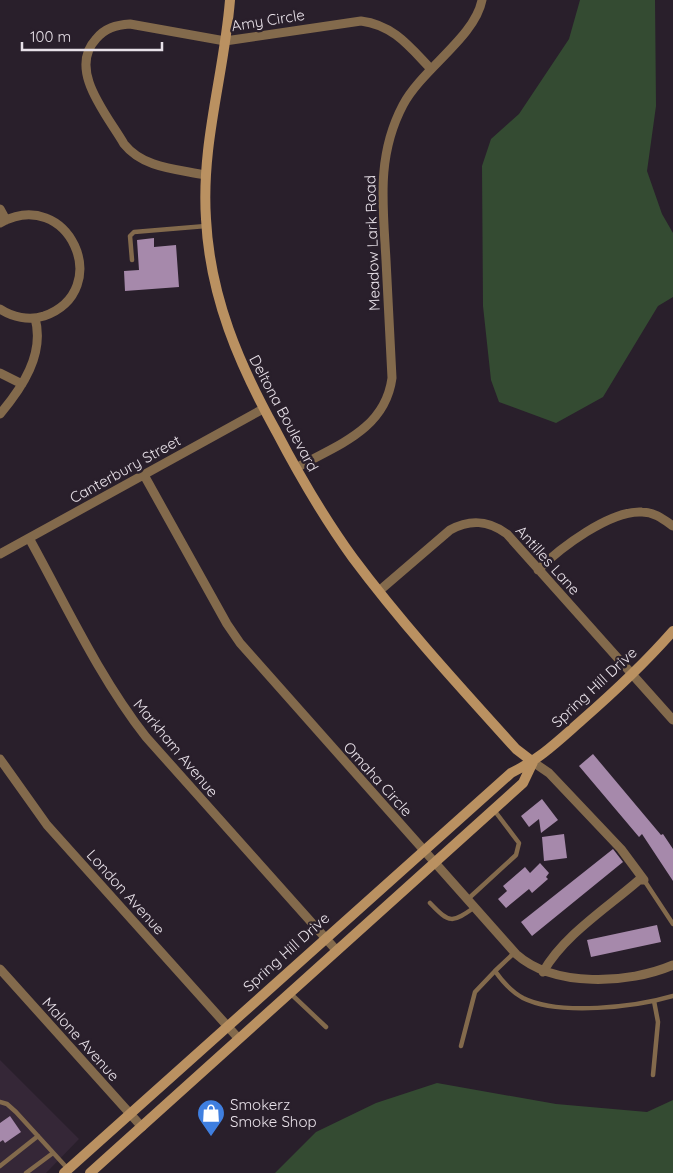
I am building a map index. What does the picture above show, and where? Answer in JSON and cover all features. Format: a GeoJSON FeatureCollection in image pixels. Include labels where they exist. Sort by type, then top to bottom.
{"type":"FeatureCollection","features":[{"type":"Feature","properties":{"kind":"main road","name":"Deltona Boulevard"},"geometry":{"type":"LineString","coordinates":[[230,0],[225,41],[208,132],[205,174],[206,226],[215,285],[223,316],[243,369],[296,468],[328,522],[412,633],[516,749],[533,762]]}},
{"type":"Feature","properties":{"kind":"main road","name":"Spring Hill Drive"},"geometry":{"type":"LineString","coordinates":[[66,1171],[511,772],[533,762],[632,674],[673,631]]}},
{"type":"Feature","properties":{"kind":"main road","name":"Spring Hill Drive"},"geometry":{"type":"LineString","coordinates":[[90,1173],[523,783],[533,762]]}},
{"type":"Feature","properties":{"kind":"street","name":"Meadow Lark Road"},"geometry":{"type":"LineString","coordinates":[[296,468],[364,430],[378,416],[390,391],[392,378],[382,179],[384,160],[395,122],[403,104],[416,84],[470,26],[482,0]]}},
{"type":"Feature","properties":{"kind":"street","name":"Amy Circle"},"geometry":{"type":"LineString","coordinates":[[205,174],[149,163],[130,152],[89,85],[85,68],[86,58],[93,41],[100,34],[120,24],[130,24],[225,41],[350,21],[366,21],[385,27],[395,33],[430,68]]}},
{"type":"Feature","properties":{"kind":"street"},"geometry":{"type":"LineString","coordinates":[[0,209],[3,221],[29,215],[49,219],[67,232],[77,250],[80,271],[74,292],[60,308],[35,318],[11,315],[0,309]]}},
{"type":"Feature","properties":{"kind":"street"},"geometry":{"type":"LineString","coordinates":[[0,414],[22,384],[37,350],[38,338],[35,318]]}},
{"type":"Feature","properties":{"kind":"street"},"geometry":{"type":"LineString","coordinates":[[0,373],[22,384]]}},
{"type":"Feature","properties":{"kind":"street","name":"Canterbury Street"},"geometry":{"type":"LineString","coordinates":[[0,554],[264,409]]}},
{"type":"Feature","properties":{"kind":"street","name":"Omaha Circle"},"geometry":{"type":"LineString","coordinates":[[144,475],[226,624],[240,643],[423,850],[527,964],[559,977],[604,978],[652,972],[673,965]]}},
{"type":"Feature","properties":{"kind":"street"},"geometry":{"type":"LineString","coordinates":[[538,570],[571,542],[622,515],[632,512],[652,514],[673,526]]}},
{"type":"Feature","properties":{"kind":"street","name":"Antilles Lane"},"geometry":{"type":"LineString","coordinates":[[379,591],[450,530],[470,522],[489,524],[507,534],[673,720]]}},
{"type":"Feature","properties":{"kind":"street","name":"Markham Avenue"},"geometry":{"type":"LineString","coordinates":[[29,538],[112,689],[128,714],[146,737],[337,951]]}},
{"type":"Feature","properties":{"kind":"street","name":"London Avenue"},"geometry":{"type":"LineString","coordinates":[[0,759],[47,825],[239,1039]]}},
{"type":"Feature","properties":{"kind":"street"},"geometry":{"type":"LineString","coordinates":[[533,762],[549,773],[621,850],[644,880]]}},
{"type":"Feature","properties":{"kind":"street"},"geometry":{"type":"LineString","coordinates":[[543,972],[552,956],[577,933],[638,880],[644,880]]}},
{"type":"Feature","properties":{"kind":"street","name":"Malone Avenue"},"geometry":{"type":"LineString","coordinates":[[0,969],[142,1127]]}},
{"type":"Feature","properties":{"kind":"lane"},"geometry":{"type":"LineString","coordinates":[[132,260],[130,236],[134,232],[206,226]]}},
{"type":"Feature","properties":{"kind":"lane"},"geometry":{"type":"LineString","coordinates":[[468,899],[516,855],[519,843],[494,809]]}},
{"type":"Feature","properties":{"kind":"lane"},"geometry":{"type":"LineString","coordinates":[[644,880],[673,924]]}},
{"type":"Feature","properties":{"kind":"lane"},"geometry":{"type":"LineString","coordinates":[[430,903],[443,917],[451,920],[458,919],[475,907]]}},
{"type":"Feature","properties":{"kind":"lane"},"geometry":{"type":"LineString","coordinates":[[461,1046],[475,992],[515,952]]}},
{"type":"Feature","properties":{"kind":"lane"},"geometry":{"type":"LineString","coordinates":[[495,971],[501,981],[523,998],[542,1004],[612,1007],[654,1001],[673,996]]}},
{"type":"Feature","properties":{"kind":"lane"},"geometry":{"type":"LineString","coordinates":[[290,993],[326,1027]]}},
{"type":"Feature","properties":{"kind":"lane"},"geometry":{"type":"LineString","coordinates":[[653,1075],[658,1022],[654,1001]]}},
{"type":"Feature","properties":{"kind":"lane"},"geometry":{"type":"LineString","coordinates":[[0,1102],[7,1104],[16,1112],[53,1153],[66,1171]]}},
{"type":"Feature","properties":{"kind":"lane"},"geometry":{"type":"LineString","coordinates":[[0,1166],[38,1136]]}},
{"type":"Feature","properties":{"kind":"lane"},"geometry":{"type":"LineString","coordinates":[[26,1173],[53,1153]]}},
{"type":"Feature","properties":{"kind":"shaded area"},"geometry":{"type":"Polygon","coordinates":[[[0,1060],[79,1139],[46,1173],[0,1173],[0,1060]]]}},
{"type":"Feature","properties":{"kind":"green space"},"geometry":{"type":"Polygon","coordinates":[[[580,0],[655,0],[656,106],[647,171],[662,214],[673,233],[673,297],[658,306],[603,397],[556,423],[499,402],[491,380],[483,306],[482,166],[491,139],[519,114],[569,39],[580,0]]]}},
{"type":"Feature","properties":{"kind":"green space"},"geometry":{"type":"Polygon","coordinates":[[[437,1083],[556,1104],[647,1112],[673,1100],[673,1173],[275,1173],[316,1132],[376,1103],[437,1083]]]}},
{"type":"Feature","properties":{"kind":"building"},"geometry":{"type":"Polygon","coordinates":[[[154,238],[154,247],[176,245],[179,287],[125,291],[124,271],[139,270],[137,240],[154,238]]]}},
{"type":"Feature","properties":{"kind":"building"},"geometry":{"type":"Polygon","coordinates":[[[593,754],[661,835],[663,834],[673,849],[673,881],[642,834],[639,837],[579,766],[593,754]]]}},
{"type":"Feature","properties":{"kind":"building"},"geometry":{"type":"Polygon","coordinates":[[[542,799],[558,820],[541,833],[539,819],[529,827],[521,816],[542,799]]]}},
{"type":"Feature","properties":{"kind":"building"},"geometry":{"type":"Polygon","coordinates":[[[564,834],[567,858],[544,861],[542,837],[564,834]]]}},
{"type":"Feature","properties":{"kind":"building"},"geometry":{"type":"Polygon","coordinates":[[[613,849],[623,862],[532,936],[521,922],[613,849]]]}},
{"type":"Feature","properties":{"kind":"building"},"geometry":{"type":"Polygon","coordinates":[[[540,863],[549,873],[546,877],[548,879],[532,893],[529,889],[506,908],[498,899],[507,891],[503,886],[525,867],[530,873],[540,863]]]}},
{"type":"Feature","properties":{"kind":"building"},"geometry":{"type":"Polygon","coordinates":[[[657,925],[661,942],[591,957],[587,940],[657,925]]]}},
{"type":"Feature","properties":{"kind":"building"},"geometry":{"type":"Polygon","coordinates":[[[10,1116],[21,1132],[5,1143],[3,1140],[0,1142],[0,1123],[10,1116]]]}},
{"type":"Feature","properties":{"kind":"place","name":"Smokerz Smoke Shop"},"geometry":{"type":"Point","coordinates":[211,1137]}}]}
